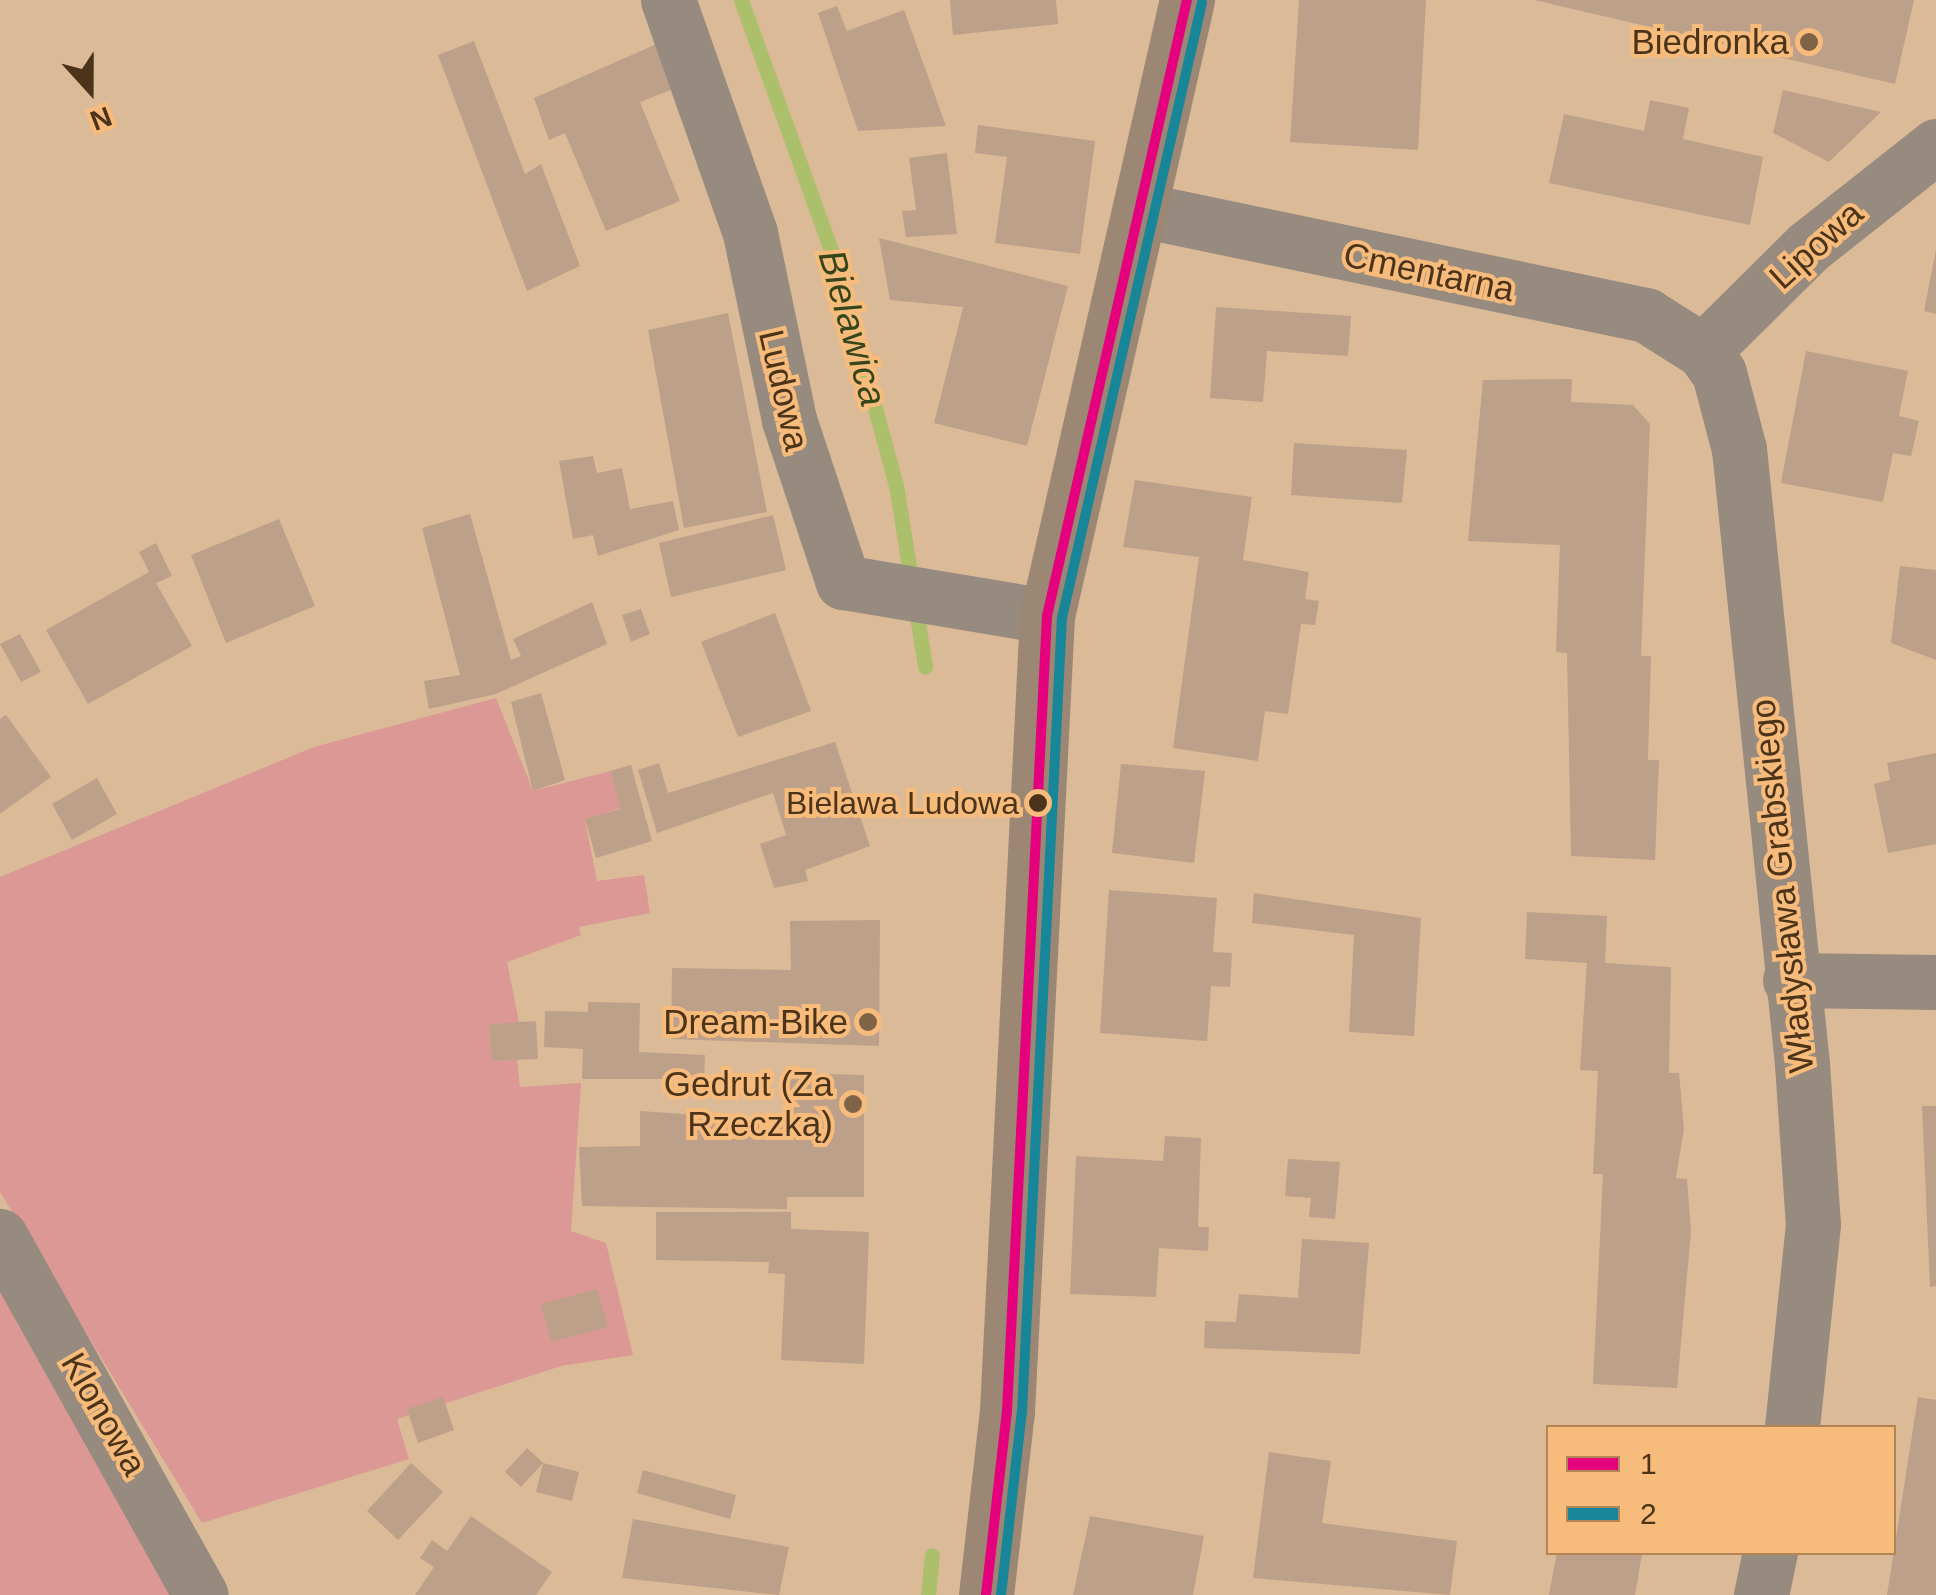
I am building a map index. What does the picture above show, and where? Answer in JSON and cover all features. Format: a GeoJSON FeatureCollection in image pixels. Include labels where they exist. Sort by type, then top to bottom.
{"type":"FeatureCollection","features":[{"type":"Feature","properties":{"kind":"main road"},"geometry":{"type":"LineString","coordinates":[[986,1595],[1007,1411],[1047,616],[1146,211],[1187,0]]}},
{"type":"Feature","properties":{"kind":"street","name":"Ludowa"},"geometry":{"type":"LineString","coordinates":[[668,0],[750,233],[789,420],[843,582],[895,589],[955,604],[1047,616]]}},
{"type":"Feature","properties":{"kind":"street","name":"Lipowa"},"geometry":{"type":"LineString","coordinates":[[1704,352],[1808,247],[1936,146]]}},
{"type":"Feature","properties":{"kind":"street","name":"Cmentarna"},"geometry":{"type":"LineString","coordinates":[[1146,211],[1646,315],[1704,352]]}},
{"type":"Feature","properties":{"kind":"street","name":"Władysława Grabskiego"},"geometry":{"type":"LineString","coordinates":[[1704,352],[1733,412],[1739,450],[1813,1224],[1792,1425]]}},
{"type":"Feature","properties":{"kind":"street"},"geometry":{"type":"LineString","coordinates":[[1790,980],[1936,982]]}},
{"type":"Feature","properties":{"kind":"street","name":"Klonowa"},"geometry":{"type":"LineString","coordinates":[[0,1236],[201,1595]]}},
{"type":"Feature","properties":{"kind":"street"},"geometry":{"type":"LineString","coordinates":[[1761,1595],[1769,1555]]}},
{"type":"Feature","properties":{"kind":"shaded area"},"geometry":{"type":"Polygon","coordinates":[[[496,698],[533,791],[610,771],[621,808],[585,820],[597,881],[644,875],[650,913],[579,927],[581,935],[507,962],[519,1022],[489,1025],[492,1061],[517,1060],[520,1087],[581,1083],[571,1231],[606,1243],[633,1355],[561,1366],[397,1419],[409,1459],[202,1523],[0,1192],[0,877],[314,747],[496,698]]]}},
{"type":"Feature","properties":{"kind":"shaded area"},"geometry":{"type":"Polygon","coordinates":[[[0,1236],[201,1595],[0,1595],[0,1236]]]}},
{"type":"Feature","properties":{"kind":"building"},"geometry":{"type":"Polygon","coordinates":[[[950,0],[1056,0],[1058,24],[953,35],[950,0]]]}},
{"type":"Feature","properties":{"kind":"building"},"geometry":{"type":"Polygon","coordinates":[[[1299,0],[1426,0],[1418,150],[1290,142],[1299,0]]]}},
{"type":"Feature","properties":{"kind":"building","name":"Biedronka"},"geometry":{"type":"Polygon","coordinates":[[[1534,0],[1914,0],[1895,84],[1534,0]]]}},
{"type":"Feature","properties":{"kind":"building"},"geometry":{"type":"Polygon","coordinates":[[[837,6],[847,31],[904,10],[946,126],[858,131],[818,13],[837,6]]]}},
{"type":"Feature","properties":{"kind":"building"},"geometry":{"type":"Polygon","coordinates":[[[474,41],[525,174],[541,164],[580,266],[527,291],[438,55],[474,41]]]}},
{"type":"Feature","properties":{"kind":"building"},"geometry":{"type":"Polygon","coordinates":[[[659,43],[678,87],[640,102],[680,201],[606,231],[565,133],[549,140],[534,98],[659,43]]]}},
{"type":"Feature","properties":{"kind":"building"},"geometry":{"type":"Polygon","coordinates":[[[1783,90],[1881,112],[1829,162],[1773,133],[1783,90]]]}},
{"type":"Feature","properties":{"kind":"building"},"geometry":{"type":"Polygon","coordinates":[[[1650,100],[1689,108],[1683,139],[1763,157],[1750,225],[1549,183],[1564,114],[1644,131],[1650,100]]]}},
{"type":"Feature","properties":{"kind":"building"},"geometry":{"type":"Polygon","coordinates":[[[978,125],[1095,141],[1080,254],[995,243],[1007,157],[975,153],[978,125]]]}},
{"type":"Feature","properties":{"kind":"building"},"geometry":{"type":"Polygon","coordinates":[[[947,153],[957,234],[906,237],[902,211],[916,210],[909,158],[947,153]]]}},
{"type":"Feature","properties":{"kind":"building"},"geometry":{"type":"Polygon","coordinates":[[[879,238],[1068,286],[1027,446],[934,423],[963,307],[890,300],[879,238]]]}},
{"type":"Feature","properties":{"kind":"building"},"geometry":{"type":"Polygon","coordinates":[[[1936,250],[1936,314],[1924,311],[1936,250]]]}},
{"type":"Feature","properties":{"kind":"building"},"geometry":{"type":"Polygon","coordinates":[[[1216,307],[1351,316],[1348,356],[1267,351],[1263,402],[1210,398],[1216,307]]]}},
{"type":"Feature","properties":{"kind":"building"},"geometry":{"type":"Polygon","coordinates":[[[728,313],[767,512],[684,528],[648,330],[728,313]]]}},
{"type":"Feature","properties":{"kind":"building"},"geometry":{"type":"Polygon","coordinates":[[[1806,351],[1908,371],[1899,416],[1919,421],[1911,456],[1893,453],[1883,502],[1781,483],[1806,351]]]}},
{"type":"Feature","properties":{"kind":"building"},"geometry":{"type":"Polygon","coordinates":[[[1572,379],[1571,402],[1633,405],[1650,424],[1641,656],[1651,656],[1648,760],[1659,760],[1655,860],[1571,856],[1567,653],[1556,652],[1560,545],[1468,541],[1483,380],[1572,379]]]}},
{"type":"Feature","properties":{"kind":"building"},"geometry":{"type":"Polygon","coordinates":[[[1294,443],[1407,450],[1402,503],[1291,495],[1294,443]]]}},
{"type":"Feature","properties":{"kind":"building"},"geometry":{"type":"Polygon","coordinates":[[[593,456],[597,473],[622,468],[630,509],[673,501],[679,530],[598,556],[593,535],[573,539],[559,461],[593,456]]]}},
{"type":"Feature","properties":{"kind":"building"},"geometry":{"type":"Polygon","coordinates":[[[1135,480],[1252,497],[1243,560],[1309,572],[1305,599],[1319,601],[1315,625],[1301,624],[1288,714],[1265,711],[1258,761],[1173,748],[1199,557],[1123,547],[1135,480]]]}},
{"type":"Feature","properties":{"kind":"building"},"geometry":{"type":"Polygon","coordinates":[[[470,514],[511,660],[521,656],[513,639],[592,602],[607,644],[496,694],[429,709],[424,681],[460,675],[422,528],[470,514]]]}},
{"type":"Feature","properties":{"kind":"building"},"geometry":{"type":"Polygon","coordinates":[[[773,515],[786,570],[671,597],[659,543],[773,515]]]}},
{"type":"Feature","properties":{"kind":"building"},"geometry":{"type":"Polygon","coordinates":[[[279,519],[315,606],[226,643],[191,555],[279,519]]]}},
{"type":"Feature","properties":{"kind":"building"},"geometry":{"type":"Polygon","coordinates":[[[156,543],[172,576],[156,583],[192,646],[88,704],[46,630],[149,572],[139,552],[156,543]]]}},
{"type":"Feature","properties":{"kind":"building"},"geometry":{"type":"Polygon","coordinates":[[[1900,566],[1936,570],[1936,660],[1891,643],[1900,566]]]}},
{"type":"Feature","properties":{"kind":"building"},"geometry":{"type":"Polygon","coordinates":[[[641,609],[650,634],[631,642],[622,615],[641,609]]]}},
{"type":"Feature","properties":{"kind":"building"},"geometry":{"type":"Polygon","coordinates":[[[775,613],[811,711],[738,737],[701,642],[775,613]]]}},
{"type":"Feature","properties":{"kind":"building"},"geometry":{"type":"Polygon","coordinates":[[[20,634],[41,672],[21,682],[0,644],[20,634]]]}},
{"type":"Feature","properties":{"kind":"building"},"geometry":{"type":"Polygon","coordinates":[[[541,693],[565,780],[533,791],[511,702],[541,693]]]}},
{"type":"Feature","properties":{"kind":"building"},"geometry":{"type":"Polygon","coordinates":[[[6,715],[51,777],[0,814],[0,719],[6,715]]]}},
{"type":"Feature","properties":{"kind":"building"},"geometry":{"type":"Polygon","coordinates":[[[835,742],[870,846],[805,870],[808,881],[774,888],[760,844],[786,835],[773,793],[657,833],[638,770],[659,763],[668,793],[835,742]]]}},
{"type":"Feature","properties":{"kind":"building"},"geometry":{"type":"Polygon","coordinates":[[[1936,753],[1936,844],[1888,853],[1874,784],[1890,780],[1887,763],[1936,753]]]}},
{"type":"Feature","properties":{"kind":"building"},"geometry":{"type":"Polygon","coordinates":[[[1121,764],[1205,771],[1194,863],[1112,853],[1121,764]]]}},
{"type":"Feature","properties":{"kind":"building"},"geometry":{"type":"Polygon","coordinates":[[[631,765],[652,841],[596,858],[585,819],[621,809],[610,771],[631,765]]]}},
{"type":"Feature","properties":{"kind":"building"},"geometry":{"type":"Polygon","coordinates":[[[97,778],[117,814],[72,840],[52,804],[97,778]]]}},
{"type":"Feature","properties":{"kind":"building"},"geometry":{"type":"Polygon","coordinates":[[[1109,890],[1217,898],[1213,952],[1232,953],[1230,987],[1211,986],[1207,1041],[1100,1033],[1109,890]]]}},
{"type":"Feature","properties":{"kind":"building"},"geometry":{"type":"Polygon","coordinates":[[[1254,893],[1421,918],[1414,1036],[1349,1032],[1354,935],[1252,923],[1254,893]]]}},
{"type":"Feature","properties":{"kind":"building"},"geometry":{"type":"Polygon","coordinates":[[[1527,912],[1607,916],[1605,963],[1671,967],[1669,1073],[1679,1073],[1684,1129],[1676,1178],[1687,1179],[1691,1231],[1677,1388],[1593,1384],[1603,1174],[1593,1174],[1598,1071],[1580,1070],[1587,963],[1525,959],[1527,912]]]}},
{"type":"Feature","properties":{"kind":"building"},"geometry":{"type":"Polygon","coordinates":[[[880,920],[879,1046],[671,1039],[672,968],[791,970],[790,921],[880,920]]]}},
{"type":"Feature","properties":{"kind":"building"},"geometry":{"type":"Polygon","coordinates":[[[588,1002],[640,1003],[639,1052],[705,1055],[704,1079],[582,1079],[583,1049],[544,1047],[545,1011],[588,1012],[588,1002]]]}},
{"type":"Feature","properties":{"kind":"building"},"geometry":{"type":"Polygon","coordinates":[[[536,1021],[538,1059],[492,1061],[489,1024],[536,1021]]]}},
{"type":"Feature","properties":{"kind":"building"},"geometry":{"type":"Polygon","coordinates":[[[788,1073],[864,1075],[864,1197],[787,1197],[787,1209],[582,1206],[579,1147],[640,1146],[640,1111],[787,1121],[788,1073]]]}},
{"type":"Feature","properties":{"kind":"building"},"geometry":{"type":"Polygon","coordinates":[[[1922,1106],[1936,1106],[1936,1286],[1930,1287],[1922,1106]]]}},
{"type":"Feature","properties":{"kind":"building"},"geometry":{"type":"Polygon","coordinates":[[[1165,1136],[1201,1138],[1198,1227],[1209,1227],[1208,1251],[1159,1248],[1156,1297],[1070,1294],[1076,1156],[1163,1161],[1165,1136]]]}},
{"type":"Feature","properties":{"kind":"building"},"geometry":{"type":"Polygon","coordinates":[[[1288,1159],[1340,1162],[1335,1219],[1309,1217],[1311,1198],[1285,1196],[1288,1159]]]}},
{"type":"Feature","properties":{"kind":"building"},"geometry":{"type":"Polygon","coordinates":[[[656,1212],[791,1212],[791,1229],[869,1232],[864,1364],[781,1360],[785,1274],[768,1273],[769,1262],[656,1260],[656,1212]]]}},
{"type":"Feature","properties":{"kind":"building"},"geometry":{"type":"Polygon","coordinates":[[[1302,1239],[1369,1243],[1360,1354],[1204,1348],[1205,1321],[1236,1322],[1239,1294],[1298,1298],[1302,1239]]]}},
{"type":"Feature","properties":{"kind":"building"},"geometry":{"type":"Polygon","coordinates":[[[597,1289],[608,1327],[551,1342],[541,1304],[597,1289]]]}},
{"type":"Feature","properties":{"kind":"building"},"geometry":{"type":"Polygon","coordinates":[[[443,1397],[454,1430],[418,1443],[407,1409],[443,1397]]]}},
{"type":"Feature","properties":{"kind":"building"},"geometry":{"type":"Polygon","coordinates":[[[1918,1397],[1936,1400],[1936,1595],[1887,1595],[1918,1397]]]}},
{"type":"Feature","properties":{"kind":"building"},"geometry":{"type":"Polygon","coordinates":[[[527,1448],[543,1463],[521,1487],[505,1472],[527,1448]]]}},
{"type":"Feature","properties":{"kind":"building"},"geometry":{"type":"Polygon","coordinates":[[[1269,1452],[1331,1461],[1322,1523],[1457,1541],[1450,1595],[1253,1578],[1269,1452]]]}},
{"type":"Feature","properties":{"kind":"building"},"geometry":{"type":"Polygon","coordinates":[[[411,1463],[443,1492],[398,1540],[367,1511],[411,1463]]]}},
{"type":"Feature","properties":{"kind":"building"},"geometry":{"type":"Polygon","coordinates":[[[543,1463],[579,1472],[572,1501],[536,1492],[543,1463]]]}},
{"type":"Feature","properties":{"kind":"building"},"geometry":{"type":"Polygon","coordinates":[[[643,1470],[736,1495],[730,1519],[637,1493],[643,1470]]]}},
{"type":"Feature","properties":{"kind":"building"},"geometry":{"type":"Polygon","coordinates":[[[471,1516],[552,1572],[536,1595],[415,1595],[434,1567],[420,1558],[432,1540],[447,1551],[471,1516]]]}},
{"type":"Feature","properties":{"kind":"building"},"geometry":{"type":"Polygon","coordinates":[[[1090,1516],[1204,1536],[1193,1595],[1073,1595],[1090,1516]]]}},
{"type":"Feature","properties":{"kind":"building"},"geometry":{"type":"Polygon","coordinates":[[[633,1519],[789,1547],[779,1595],[622,1578],[633,1519]]]}},
{"type":"Feature","properties":{"kind":"building"},"geometry":{"type":"Polygon","coordinates":[[[1556,1555],[1642,1555],[1635,1595],[1549,1595],[1556,1555]]]}},
{"type":"Feature","properties":{"kind":"waterway","name":"Bielawica"},"geometry":{"type":"LineString","coordinates":[[741,0],[837,267],[896,485],[925,667]]}},
{"type":"Feature","properties":{"kind":"waterway","name":"Bielawica"},"geometry":{"type":"LineString","coordinates":[[928,1595],[932,1555]]}},
{"type":"Feature","properties":{"kind":"transit line","name":"1"},"geometry":{"type":"LineString","coordinates":[[986,1595],[1007,1411],[1047,616],[1187,0]]}},
{"type":"Feature","properties":{"kind":"transit line","name":"2"},"geometry":{"type":"LineString","coordinates":[[1001,1595],[1022,1412],[1062,618],[1202,3]]}},
{"type":"Feature","properties":{"kind":"place","name":"Biedronka"},"geometry":{"type":"Point","coordinates":[1809,42]}},
{"type":"Feature","properties":{"kind":"place","name":"Bielawa Ludowa"},"geometry":{"type":"Point","coordinates":[1038,803]}},
{"type":"Feature","properties":{"kind":"place","name":"Dream-Bike"},"geometry":{"type":"Point","coordinates":[868,1022]}},
{"type":"Feature","properties":{"kind":"place","name":"Gedrut (Za Rzeczką)"},"geometry":{"type":"Point","coordinates":[853,1104]}}]}
